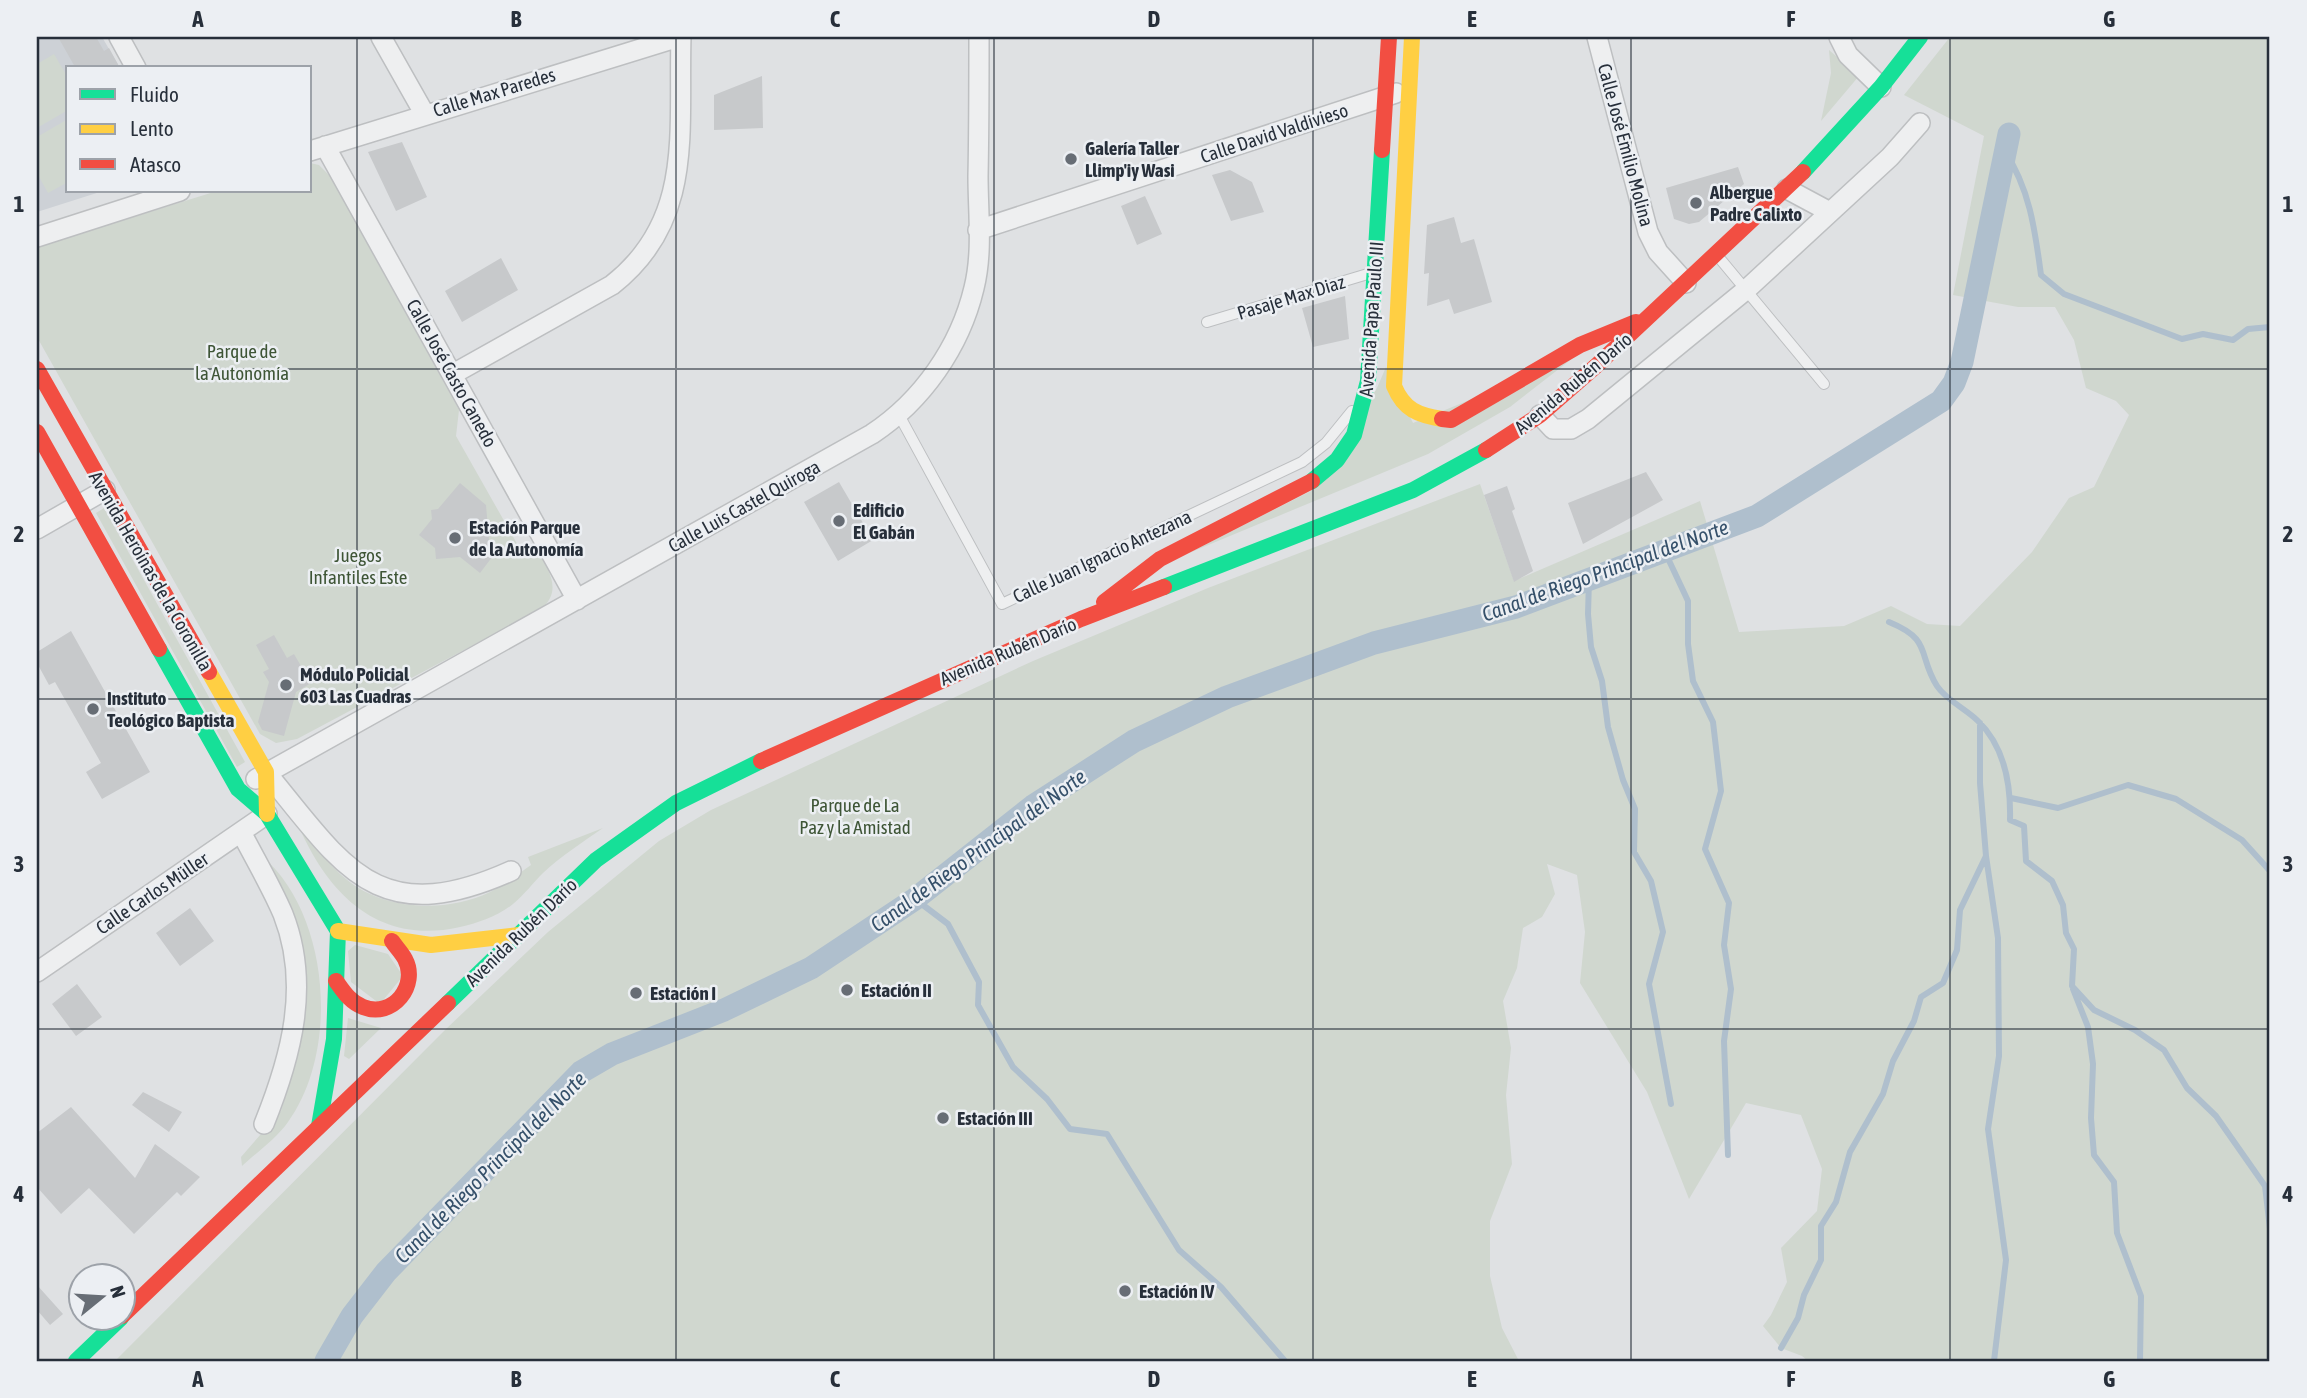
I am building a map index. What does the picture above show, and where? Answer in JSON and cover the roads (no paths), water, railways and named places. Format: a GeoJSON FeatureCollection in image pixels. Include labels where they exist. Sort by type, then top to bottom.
{"type":"FeatureCollection","features":[{"type":"Feature","properties":{"kind":"main road","name":"Avenida Papa Paulo III"},"geometry":{"type":"LineString","coordinates":[[1081,619],[1160,559],[1307,485],[1337,460],[1354,435],[1364,408],[1368,381],[1389,37]]}},
{"type":"Feature","properties":{"kind":"main road","name":"Avenida Papa Paulo III"},"geometry":{"type":"LineString","coordinates":[[1412,37],[1394,345],[1394,387],[1407,408],[1416,415],[1451,420],[1580,345],[1653,314]]}},
{"type":"Feature","properties":{"kind":"main road","name":"Avenida Rubén Darío"},"geometry":{"type":"LineString","coordinates":[[136,1303],[384,1061],[596,860],[676,803],[775,753],[1081,619],[1413,489],[1470,460],[1540,415],[1787,189],[1881,87],[1920,37]]}},
{"type":"Feature","properties":{"kind":"main road","name":"Avenida Heroínas de la Coronilla"},"geometry":{"type":"LineString","coordinates":[[37,369],[266,772],[267,814]]}},
{"type":"Feature","properties":{"kind":"main road","name":"Avenida Heroínas de la Coronilla"},"geometry":{"type":"LineString","coordinates":[[37,432],[238,789],[267,814],[338,930]]}},
{"type":"Feature","properties":{"kind":"main road"},"geometry":{"type":"LineString","coordinates":[[319,1126],[334,1039],[335,948],[338,930],[373,933],[391,940],[431,945],[519,935]]}},
{"type":"Feature","properties":{"kind":"main road"},"geometry":{"type":"LineString","coordinates":[[384,1061],[397,1002],[410,988],[411,972],[401,950],[391,940]]}},
{"type":"Feature","properties":{"kind":"main road"},"geometry":{"type":"LineString","coordinates":[[336,981],[349,1002],[370,1011],[397,1002],[454,997]]}},
{"type":"Feature","properties":{"kind":"main road","name":"Avenida Rubén Darío"},"geometry":{"type":"LineString","coordinates":[[76,1361],[106,1332]]}},
{"type":"Feature","properties":{"kind":"street"},"geometry":{"type":"LineString","coordinates":[[119,37],[135,66]]}},
{"type":"Feature","properties":{"kind":"street"},"geometry":{"type":"LineString","coordinates":[[381,37],[424,113]]}},
{"type":"Feature","properties":{"kind":"street"},"geometry":{"type":"LineString","coordinates":[[453,374],[612,285],[636,266],[652,244],[666,218],[676,188],[680,37]]}},
{"type":"Feature","properties":{"kind":"street","name":"Calle Max Paredes"},"geometry":{"type":"LineString","coordinates":[[317,148],[424,113],[680,37]]}},
{"type":"Feature","properties":{"kind":"street","name":"Calle Luis Castel Quiroga"},"geometry":{"type":"LineString","coordinates":[[238,789],[577,600],[872,433],[899,415],[929,381],[961,326],[974,288],[978,230],[979,37]]}},
{"type":"Feature","properties":{"kind":"street","name":"Calle José Emilio Molina"},"geometry":{"type":"LineString","coordinates":[[1597,37],[1648,232],[1658,252],[1686,283]]}},
{"type":"Feature","properties":{"kind":"street"},"geometry":{"type":"LineString","coordinates":[[1839,37],[1848,55],[1881,87]]}},
{"type":"Feature","properties":{"kind":"street","name":"Calle David Valdivieso"},"geometry":{"type":"LineString","coordinates":[[978,230],[1410,88]]}},
{"type":"Feature","properties":{"kind":"street"},"geometry":{"type":"LineString","coordinates":[[1540,415],[1553,429],[1571,429],[1746,289],[1890,157],[1920,123]]}},
{"type":"Feature","properties":{"kind":"street","name":"Calle José Casto Canedo"},"geometry":{"type":"LineString","coordinates":[[317,148],[453,374],[577,600]]}},
{"type":"Feature","properties":{"kind":"street"},"geometry":{"type":"LineString","coordinates":[[1787,189],[1828,211]]}},
{"type":"Feature","properties":{"kind":"street"},"geometry":{"type":"LineString","coordinates":[[37,237],[177,192]]}},
{"type":"Feature","properties":{"kind":"street"},"geometry":{"type":"LineString","coordinates":[[37,529],[105,490]]}},
{"type":"Feature","properties":{"kind":"street"},"geometry":{"type":"LineString","coordinates":[[266,772],[341,863],[372,883],[398,891],[427,895],[450,893],[476,886],[511,870]]}},
{"type":"Feature","properties":{"kind":"street","name":"Calle Carlos Müller"},"geometry":{"type":"LineString","coordinates":[[37,972],[267,814]]}},
{"type":"Feature","properties":{"kind":"street"},"geometry":{"type":"LineString","coordinates":[[241,832],[283,914],[291,940],[295,972],[297,998],[290,1052],[264,1124]]}},
{"type":"Feature","properties":{"kind":"lane"},"geometry":{"type":"LineString","coordinates":[[1716,255],[1824,384]]}},
{"type":"Feature","properties":{"kind":"lane","name":"Pasaje Max Diaz"},"geometry":{"type":"LineString","coordinates":[[1207,322],[1375,272]]}},
{"type":"Feature","properties":{"kind":"lane","name":"Calle Juan Ignacio Antezana"},"geometry":{"type":"LineString","coordinates":[[899,415],[1002,604],[1302,462],[1326,443],[1355,406],[1368,381]]}},
{"type":"Feature","properties":{"kind":"waterway","name":"Canal de Riego Principal del Norte"},"geometry":{"type":"LineString","coordinates":[[326,1361],[352,1316],[386,1272],[581,1072],[612,1054],[724,1010],[811,968],[915,899],[1033,806],[1134,741],[1227,697],[1374,643],[1516,607],[1757,516],[1941,401],[1954,383],[1962,362],[2009,134]]}},
{"type":"Feature","properties":{"kind":"waterway"},"geometry":{"type":"LineString","coordinates":[[2004,150],[2026,195],[2034,226],[2041,275],[2064,294],[2182,339],[2203,334],[2233,340],[2248,329],[2270,327]]}},
{"type":"Feature","properties":{"kind":"waterway"},"geometry":{"type":"LineString","coordinates":[[1665,552],[1688,601],[1688,644],[1693,681],[1713,722],[1721,791],[1705,849],[1729,903],[1724,945],[1731,989],[1724,1041],[1728,1155]]}},
{"type":"Feature","properties":{"kind":"waterway"},"geometry":{"type":"LineString","coordinates":[[1589,580],[1591,647],[1602,681],[1608,727],[1623,780],[1635,809],[1634,852],[1651,881],[1663,932],[1649,984],[1671,1104]]}},
{"type":"Feature","properties":{"kind":"waterway"},"geometry":{"type":"LineString","coordinates":[[1889,622],[1912,635],[1922,649],[1937,686],[1978,721],[1995,742],[2005,767],[2010,820],[2024,826],[2026,861],[2052,881],[2063,905],[2066,933],[2074,949],[2072,986],[2094,1010],[2135,1030],[2164,1050],[2187,1088],[2216,1116],[2265,1186],[2270,1229]]}},
{"type":"Feature","properties":{"kind":"waterway"},"geometry":{"type":"LineString","coordinates":[[1781,1348],[1798,1318],[1804,1295],[1821,1260],[1821,1226],[1836,1202],[1850,1152],[1883,1094],[1893,1061],[1914,1021],[1921,997],[1943,983],[1957,950],[1960,910],[1986,856],[1980,783],[1980,723]]}},
{"type":"Feature","properties":{"kind":"waterway"},"geometry":{"type":"LineString","coordinates":[[2011,798],[2058,808],[2128,785],[2176,799],[2242,840],[2270,871]]}},
{"type":"Feature","properties":{"kind":"waterway"},"geometry":{"type":"LineString","coordinates":[[1986,856],[1998,938],[1999,1056],[1988,1129],[2006,1260],[1994,1361]]}},
{"type":"Feature","properties":{"kind":"waterway"},"geometry":{"type":"LineString","coordinates":[[915,899],[948,924],[979,982],[978,1005],[1013,1067],[1047,1099],[1070,1129],[1107,1134],[1179,1250],[1221,1287],[1285,1361]]}},
{"type":"Feature","properties":{"kind":"waterway"},"geometry":{"type":"LineString","coordinates":[[2073,989],[2088,1027],[2093,1064],[2091,1118],[2094,1155],[2114,1182],[2117,1233],[2141,1296],[2140,1361]]}},
{"type":"Feature","properties":{"kind":"place","name":"Galería Taller Llimp'iy Wasi"},"geometry":{"type":"Point","coordinates":[1071,159]}},
{"type":"Feature","properties":{"kind":"place","name":"Albergue Padre Calixto"},"geometry":{"type":"Point","coordinates":[1696,203]}},
{"type":"Feature","properties":{"kind":"place","name":"Edificio El Gabán"},"geometry":{"type":"Point","coordinates":[839,521]}},
{"type":"Feature","properties":{"kind":"place","name":"Estación Parque de la Autonomía"},"geometry":{"type":"Point","coordinates":[455,538]}},
{"type":"Feature","properties":{"kind":"place","name":"Módulo Policial 603 Las Cuadras"},"geometry":{"type":"Point","coordinates":[286,685]}},
{"type":"Feature","properties":{"kind":"place","name":"Instituto Teológico Baptista"},"geometry":{"type":"Point","coordinates":[93,709]}},
{"type":"Feature","properties":{"kind":"place","name":"Estación II"},"geometry":{"type":"Point","coordinates":[847,990]}},
{"type":"Feature","properties":{"kind":"place","name":"Estación I"},"geometry":{"type":"Point","coordinates":[636,993]}},
{"type":"Feature","properties":{"kind":"place","name":"Estación III"},"geometry":{"type":"Point","coordinates":[943,1118]}},
{"type":"Feature","properties":{"kind":"place","name":"Estación IV"},"geometry":{"type":"Point","coordinates":[1125,1291]}},
{"type":"Feature","properties":{"kind":"park label","name":"Parque de la Autonomía"},"geometry":{"type":"Point","coordinates":[242,362]}},
{"type":"Feature","properties":{"kind":"park label","name":"Juegos Infantiles Este"},"geometry":{"type":"Point","coordinates":[358,566]}},
{"type":"Feature","properties":{"kind":"park label","name":"Parque de La Paz y la Amistad"},"geometry":{"type":"Point","coordinates":[855,816]}}]}
